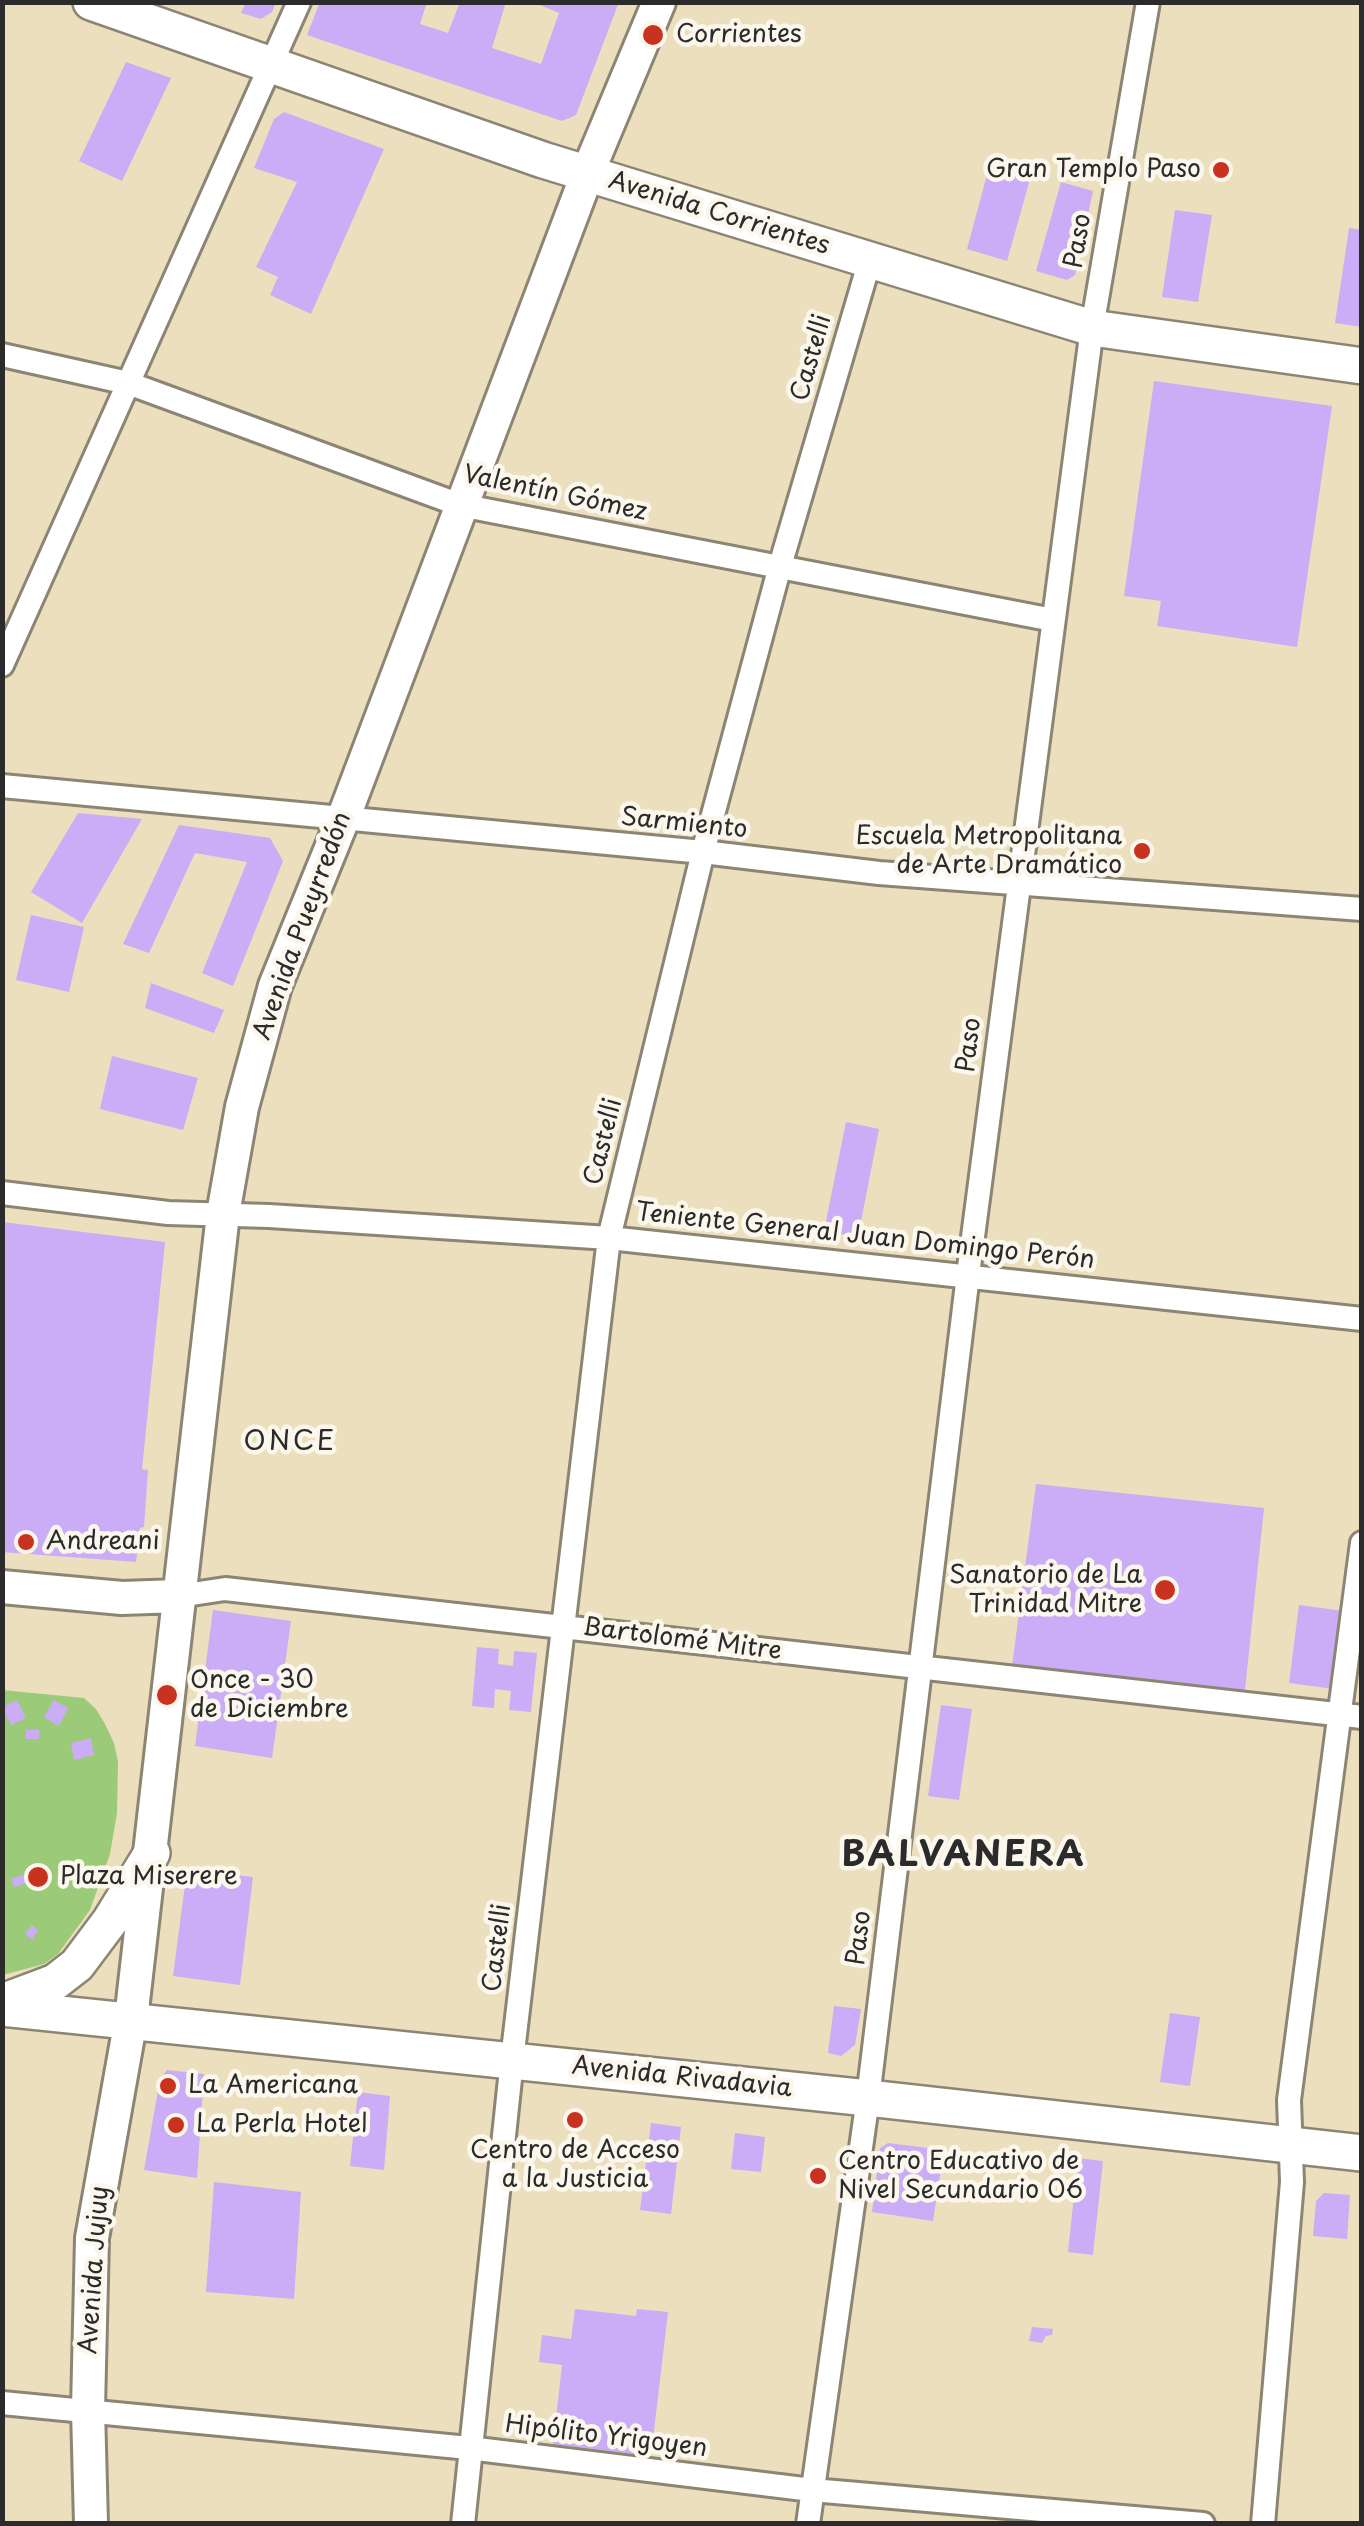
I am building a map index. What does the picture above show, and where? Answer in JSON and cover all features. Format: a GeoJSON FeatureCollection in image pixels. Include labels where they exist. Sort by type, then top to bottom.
{"type":"FeatureCollection","features":[{"type":"Feature","properties":{"kind":"main road","name":"Avenida Corrientes"},"geometry":{"type":"LineString","coordinates":[[91,2],[588,174],[1092,328],[1362,366]]}},
{"type":"Feature","properties":{"kind":"main road","name":"Avenida Pueyrredón"},"geometry":{"type":"LineString","coordinates":[[130,2019],[223,1214],[242,1107],[270,1002],[588,174],[659,2]]}},
{"type":"Feature","properties":{"kind":"main road","name":"Bartolomé Mitre"},"geometry":{"type":"LineString","coordinates":[[2,1586],[122,1598],[179,1596]]}},
{"type":"Feature","properties":{"kind":"main road"},"geometry":{"type":"LineString","coordinates":[[2,2005],[55,1982],[77,1965],[152,1853]]}},
{"type":"Feature","properties":{"kind":"main road","name":"Avenida Rivadavia"},"geometry":{"type":"LineString","coordinates":[[2,2005],[1362,2153]]}},
{"type":"Feature","properties":{"kind":"main road","name":"Avenida Jujuy"},"geometry":{"type":"LineString","coordinates":[[91,2524],[88,2410],[92,2238],[130,2019]]}},
{"type":"Feature","properties":{"kind":"street"},"geometry":{"type":"LineString","coordinates":[[2,665],[300,2]]}},
{"type":"Feature","properties":{"kind":"street","name":"Paso"},"geometry":{"type":"LineString","coordinates":[[808,2524],[868,2098],[968,1274],[1092,328],[1148,2]]}},
{"type":"Feature","properties":{"kind":"street","name":"Castelli"},"geometry":{"type":"LineString","coordinates":[[463,2524],[512,2060],[609,1238],[703,852],[780,566],[870,260]]}},
{"type":"Feature","properties":{"kind":"street","name":"Valentín Gómez"},"geometry":{"type":"LineString","coordinates":[[2,355],[128,383],[460,505],[1053,620]]}},
{"type":"Feature","properties":{"kind":"street","name":"Sarmiento"},"geometry":{"type":"LineString","coordinates":[[2,786],[703,852],[879,873],[1362,909]]}},
{"type":"Feature","properties":{"kind":"street","name":"Teniente General Juan Domingo Perón"},"geometry":{"type":"LineString","coordinates":[[2,1193],[168,1214],[609,1238],[968,1274],[1362,1320]]}},
{"type":"Feature","properties":{"kind":"street"},"geometry":{"type":"LineString","coordinates":[[1263,2524],[1292,2182],[1289,2100],[1351,1715],[1362,1544]]}},
{"type":"Feature","properties":{"kind":"street","name":"Bartolomé Mitre"},"geometry":{"type":"LineString","coordinates":[[179,1596],[225,1589],[1351,1715]]}},
{"type":"Feature","properties":{"kind":"street","name":"Hipólito Yrigoyen"},"geometry":{"type":"LineString","coordinates":[[2,2403],[469,2448],[812,2490],[1203,2524]]}},
{"type":"Feature","properties":{"kind":"green space","name":"Plaza Miserere"},"geometry":{"type":"Polygon","coordinates":[[[2,1690],[84,1698],[105,1724],[118,1762],[117,1813],[110,1854],[90,1910],[58,1954],[44,1964],[3,1975],[2,1690]]]}},
{"type":"Feature","properties":{"kind":"building"},"geometry":{"type":"Polygon","coordinates":[[[246,2],[276,2],[272,12],[261,19],[241,13],[246,2]]]}},
{"type":"Feature","properties":{"kind":"building"},"geometry":{"type":"Polygon","coordinates":[[[320,2],[427,2],[420,24],[448,33],[460,2],[506,2],[492,48],[541,64],[559,13],[533,2],[619,2],[576,115],[562,121],[307,35],[320,2]]]}},
{"type":"Feature","properties":{"kind":"building"},"geometry":{"type":"Polygon","coordinates":[[[126,62],[171,78],[122,181],[79,161],[126,62]]]}},
{"type":"Feature","properties":{"kind":"building"},"geometry":{"type":"Polygon","coordinates":[[[284,112],[384,149],[311,314],[270,295],[278,277],[256,267],[297,182],[254,168],[274,119],[284,112]]]}},
{"type":"Feature","properties":{"kind":"building"},"geometry":{"type":"Polygon","coordinates":[[[991,160],[1032,172],[1007,261],[967,249],[991,160]]]}},
{"type":"Feature","properties":{"kind":"building"},"geometry":{"type":"Polygon","coordinates":[[[1061,182],[1093,191],[1075,275],[1067,280],[1036,271],[1061,182]]]}},
{"type":"Feature","properties":{"kind":"building"},"geometry":{"type":"Polygon","coordinates":[[[1175,210],[1212,215],[1198,302],[1162,297],[1175,210]]]}},
{"type":"Feature","properties":{"kind":"building"},"geometry":{"type":"Polygon","coordinates":[[[1349,228],[1362,230],[1362,327],[1335,323],[1349,228]]]}},
{"type":"Feature","properties":{"kind":"building"},"geometry":{"type":"Polygon","coordinates":[[[1154,381],[1332,406],[1297,647],[1157,626],[1161,601],[1124,596],[1154,381]]]}},
{"type":"Feature","properties":{"kind":"building"},"geometry":{"type":"Polygon","coordinates":[[[78,813],[142,819],[82,923],[31,892],[78,813]]]}},
{"type":"Feature","properties":{"kind":"building"},"geometry":{"type":"Polygon","coordinates":[[[179,825],[270,838],[283,861],[233,986],[202,973],[247,862],[195,853],[149,953],[123,944],[179,825]]]}},
{"type":"Feature","properties":{"kind":"building"},"geometry":{"type":"Polygon","coordinates":[[[31,915],[84,927],[69,992],[16,980],[31,915]]]}},
{"type":"Feature","properties":{"kind":"building"},"geometry":{"type":"Polygon","coordinates":[[[151,983],[224,1010],[214,1033],[145,1008],[151,983]]]}},
{"type":"Feature","properties":{"kind":"building"},"geometry":{"type":"Polygon","coordinates":[[[112,1056],[198,1078],[183,1130],[100,1109],[112,1056]]]}},
{"type":"Feature","properties":{"kind":"building"},"geometry":{"type":"Polygon","coordinates":[[[846,1122],[879,1129],[858,1237],[824,1231],[846,1122]]]}},
{"type":"Feature","properties":{"kind":"building"},"geometry":{"type":"Polygon","coordinates":[[[2,1222],[165,1242],[142,1469],[148,1470],[144,1527],[140,1528],[136,1562],[2,1552],[2,1222]]]}},
{"type":"Feature","properties":{"kind":"building","name":"Sanatorio de La Trinidad Mitre"},"geometry":{"type":"Polygon","coordinates":[[[1036,1484],[1264,1508],[1245,1690],[1012,1666],[1036,1484]]]}},
{"type":"Feature","properties":{"kind":"building"},"geometry":{"type":"Polygon","coordinates":[[[1299,1605],[1344,1611],[1334,1689],[1289,1683],[1299,1605]]]}},
{"type":"Feature","properties":{"kind":"building"},"geometry":{"type":"Polygon","coordinates":[[[213,1610],[291,1621],[272,1758],[195,1746],[213,1610]]]}},
{"type":"Feature","properties":{"kind":"building"},"geometry":{"type":"Polygon","coordinates":[[[477,1647],[499,1649],[498,1664],[513,1666],[514,1651],[537,1653],[531,1712],[509,1710],[511,1691],[495,1689],[494,1708],[472,1706],[477,1647]]]}},
{"type":"Feature","properties":{"kind":"building"},"geometry":{"type":"Polygon","coordinates":[[[17,1700],[26,1718],[11,1725],[2,1707],[17,1700]]]}},
{"type":"Feature","properties":{"kind":"building"},"geometry":{"type":"Polygon","coordinates":[[[54,1700],[68,1708],[59,1726],[44,1717],[54,1700]]]}},
{"type":"Feature","properties":{"kind":"building"},"geometry":{"type":"Polygon","coordinates":[[[941,1705],[972,1709],[959,1800],[928,1796],[941,1705]]]}},
{"type":"Feature","properties":{"kind":"building"},"geometry":{"type":"Polygon","coordinates":[[[26,1730],[39,1730],[39,1739],[26,1739],[26,1730]]]}},
{"type":"Feature","properties":{"kind":"building"},"geometry":{"type":"Polygon","coordinates":[[[91,1738],[94,1755],[74,1760],[71,1743],[91,1738]]]}},
{"type":"Feature","properties":{"kind":"building"},"geometry":{"type":"Polygon","coordinates":[[[187,1869],[253,1877],[240,1985],[173,1976],[187,1869]]]}},
{"type":"Feature","properties":{"kind":"building"},"geometry":{"type":"Polygon","coordinates":[[[24,1874],[27,1883],[14,1887],[11,1879],[24,1874]]]}},
{"type":"Feature","properties":{"kind":"building"},"geometry":{"type":"Polygon","coordinates":[[[32,1925],[38,1930],[32,1940],[25,1934],[32,1925]]]}},
{"type":"Feature","properties":{"kind":"building"},"geometry":{"type":"Polygon","coordinates":[[[834,2006],[861,2009],[855,2045],[841,2056],[828,2053],[834,2006]]]}},
{"type":"Feature","properties":{"kind":"building"},"geometry":{"type":"Polygon","coordinates":[[[1170,2013],[1200,2017],[1190,2086],[1160,2082],[1170,2013]]]}},
{"type":"Feature","properties":{"kind":"building","name":"La Perla Hotel"},"geometry":{"type":"Polygon","coordinates":[[[167,2070],[204,2074],[197,2178],[144,2170],[160,2079],[167,2070]]]}},
{"type":"Feature","properties":{"kind":"building"},"geometry":{"type":"Polygon","coordinates":[[[358,2092],[390,2096],[384,2170],[350,2166],[358,2092]]]}},
{"type":"Feature","properties":{"kind":"building"},"geometry":{"type":"Polygon","coordinates":[[[651,2123],[681,2127],[671,2214],[640,2210],[651,2123]]]}},
{"type":"Feature","properties":{"kind":"building"},"geometry":{"type":"Polygon","coordinates":[[[735,2133],[765,2137],[761,2172],[731,2169],[735,2133]]]}},
{"type":"Feature","properties":{"kind":"building"},"geometry":{"type":"Polygon","coordinates":[[[888,2143],[944,2150],[933,2221],[872,2212],[880,2148],[888,2143]]]}},
{"type":"Feature","properties":{"kind":"building"},"geometry":{"type":"Polygon","coordinates":[[[1078,2158],[1103,2161],[1093,2255],[1068,2252],[1078,2158]]]}},
{"type":"Feature","properties":{"kind":"building"},"geometry":{"type":"Polygon","coordinates":[[[214,2182],[301,2192],[294,2299],[206,2292],[214,2182]]]}},
{"type":"Feature","properties":{"kind":"building"},"geometry":{"type":"Polygon","coordinates":[[[1324,2193],[1350,2195],[1347,2239],[1313,2236],[1316,2201],[1324,2193]]]}},
{"type":"Feature","properties":{"kind":"building"},"geometry":{"type":"Polygon","coordinates":[[[575,2309],[636,2316],[637,2309],[668,2312],[651,2456],[553,2444],[562,2365],[539,2362],[542,2335],[571,2339],[575,2309]]]}},
{"type":"Feature","properties":{"kind":"building"},"geometry":{"type":"Polygon","coordinates":[[[1032,2327],[1053,2329],[1052,2335],[1042,2343],[1029,2341],[1032,2327]]]}},
{"type":"Feature","properties":{"kind":"place","name":"Corrientes"},"geometry":{"type":"Point","coordinates":[653,35]}},
{"type":"Feature","properties":{"kind":"place","name":"Gran Templo Paso"},"geometry":{"type":"Point","coordinates":[1221,170]}},
{"type":"Feature","properties":{"kind":"place","name":"Escuela Metropolitana de Arte Dramático"},"geometry":{"type":"Point","coordinates":[1142,851]}},
{"type":"Feature","properties":{"kind":"place","name":"Andreani"},"geometry":{"type":"Point","coordinates":[26,1542]}},
{"type":"Feature","properties":{"kind":"place","name":"Sanatorio de La Trinidad Mitre"},"geometry":{"type":"Point","coordinates":[1165,1590]}},
{"type":"Feature","properties":{"kind":"place","name":"Once - 30 de Diciembre"},"geometry":{"type":"Point","coordinates":[167,1695]}},
{"type":"Feature","properties":{"kind":"place","name":"Plaza Miserere"},"geometry":{"type":"Point","coordinates":[38,1877]}},
{"type":"Feature","properties":{"kind":"place","name":"La Americana"},"geometry":{"type":"Point","coordinates":[168,2086]}},
{"type":"Feature","properties":{"kind":"place","name":"Centro de Acceso a la Justicia"},"geometry":{"type":"Point","coordinates":[575,2120]}},
{"type":"Feature","properties":{"kind":"place","name":"La Perla Hotel"},"geometry":{"type":"Point","coordinates":[176,2125]}},
{"type":"Feature","properties":{"kind":"place","name":"Centro Educativo de Nivel Secundario 06"},"geometry":{"type":"Point","coordinates":[818,2176]}},
{"type":"Feature","properties":{"kind":"district","name":"ONCE"},"geometry":{"type":"Point","coordinates":[290,1442]}},
{"type":"Feature","properties":{"kind":"district","name":"BALVANERA"},"geometry":{"type":"Point","coordinates":[964,1856]}}]}
